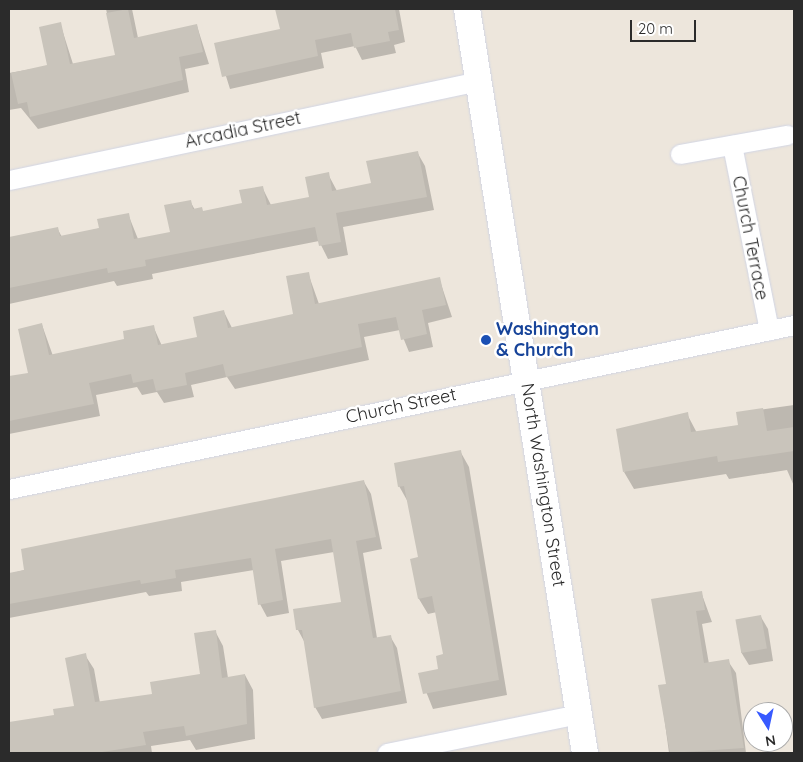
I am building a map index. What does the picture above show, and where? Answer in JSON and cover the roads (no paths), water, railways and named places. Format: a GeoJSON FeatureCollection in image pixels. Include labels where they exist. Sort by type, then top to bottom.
{"type":"FeatureCollection","features":[{"type":"Feature","properties":{"kind":"street","name":"North Washington Street"},"geometry":{"type":"LineString","coordinates":[[467,9],[586,753]]}},
{"type":"Feature","properties":{"kind":"street","name":"Arcadia Street"},"geometry":{"type":"LineString","coordinates":[[9,180],[478,81]]}},
{"type":"Feature","properties":{"kind":"street"},"geometry":{"type":"LineString","coordinates":[[680,154],[786,135]]}},
{"type":"Feature","properties":{"kind":"street","name":"Church Terrace"},"geometry":{"type":"LineString","coordinates":[[732,145],[769,330]]}},
{"type":"Feature","properties":{"kind":"street","name":"Church Street"},"geometry":{"type":"LineString","coordinates":[[9,489],[794,325]]}},
{"type":"Feature","properties":{"kind":"street"},"geometry":{"type":"LineString","coordinates":[[387,753],[579,714]]}},
{"type":"Feature","properties":{"kind":"place","name":"Washington & Church"},"geometry":{"type":"Point","coordinates":[486,340]}}]}
